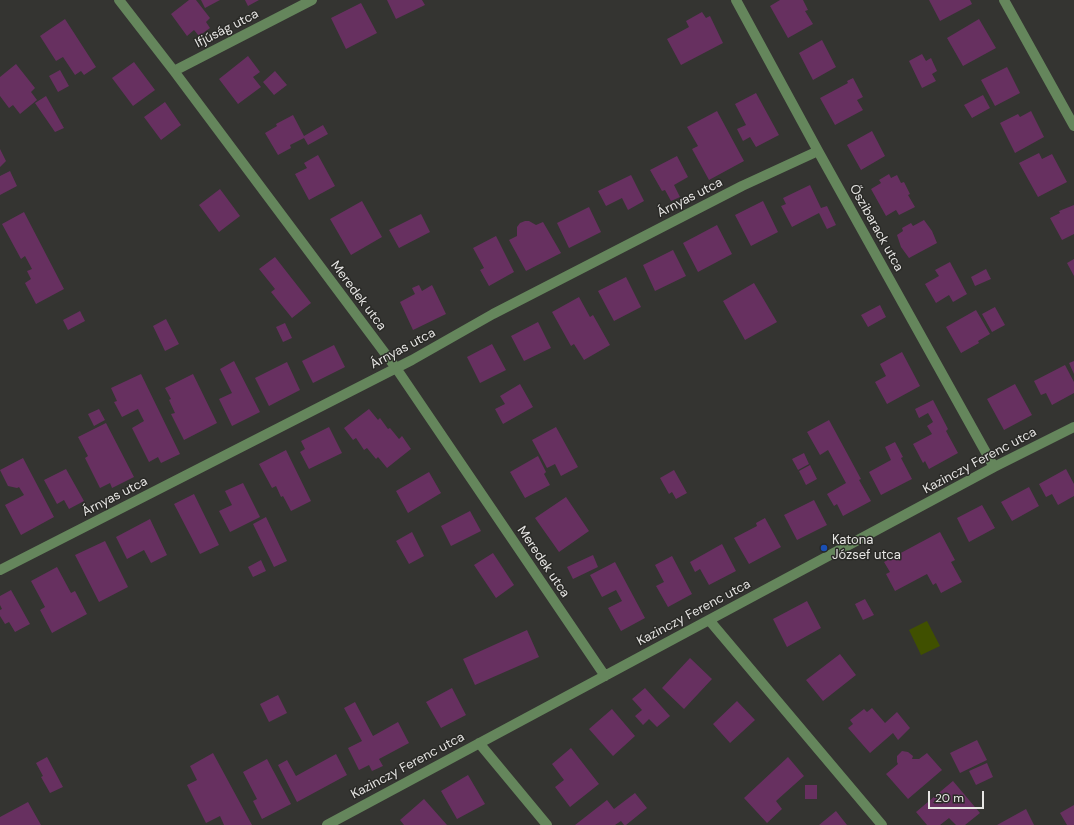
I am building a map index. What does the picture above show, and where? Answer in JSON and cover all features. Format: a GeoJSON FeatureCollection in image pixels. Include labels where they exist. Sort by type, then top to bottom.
{"type":"FeatureCollection","features":[{"type":"Feature","properties":{"kind":"street","name":"Meredek utca"},"geometry":{"type":"LineString","coordinates":[[119,0],[174,71],[396,368],[605,676]]}},
{"type":"Feature","properties":{"kind":"street","name":"Ifjúság utca"},"geometry":{"type":"LineString","coordinates":[[174,71],[312,0]]}},
{"type":"Feature","properties":{"kind":"street","name":"Őszibarack utca"},"geometry":{"type":"LineString","coordinates":[[736,0],[994,468]]}},
{"type":"Feature","properties":{"kind":"street"},"geometry":{"type":"LineString","coordinates":[[1004,0],[1074,126]]}},
{"type":"Feature","properties":{"kind":"street","name":"Árnyas utca"},"geometry":{"type":"LineString","coordinates":[[0,570],[412,360],[493,314],[742,186],[818,151]]}},
{"type":"Feature","properties":{"kind":"street","name":"Kazinczy Ferenc utca"},"geometry":{"type":"LineString","coordinates":[[327,825],[1074,426]]}},
{"type":"Feature","properties":{"kind":"street"},"geometry":{"type":"LineString","coordinates":[[709,620],[882,825]]}},
{"type":"Feature","properties":{"kind":"street"},"geometry":{"type":"LineString","coordinates":[[479,743],[547,825]]}},
{"type":"Feature","properties":{"kind":"green space"},"geometry":{"type":"Polygon","coordinates":[[[927,621],[940,646],[921,655],[909,630],[927,621]]]}},
{"type":"Feature","properties":{"kind":"building"},"geometry":{"type":"Polygon","coordinates":[[[189,0],[196,0],[210,18],[206,22],[210,28],[199,36],[194,30],[187,36],[171,14],[189,0]]]}},
{"type":"Feature","properties":{"kind":"building"},"geometry":{"type":"Polygon","coordinates":[[[201,0],[220,0],[205,8],[201,0]]]}},
{"type":"Feature","properties":{"kind":"building"},"geometry":{"type":"Polygon","coordinates":[[[245,0],[259,0],[248,6],[245,0]]]}},
{"type":"Feature","properties":{"kind":"building"},"geometry":{"type":"Polygon","coordinates":[[[387,0],[422,0],[425,5],[396,19],[387,0]]]}},
{"type":"Feature","properties":{"kind":"building"},"geometry":{"type":"Polygon","coordinates":[[[780,0],[803,0],[808,10],[805,11],[813,24],[788,38],[770,6],[780,0]]]}},
{"type":"Feature","properties":{"kind":"building"},"geometry":{"type":"Polygon","coordinates":[[[929,0],[970,0],[972,4],[940,21],[929,0]]]}},
{"type":"Feature","properties":{"kind":"building"},"geometry":{"type":"Polygon","coordinates":[[[361,3],[377,33],[346,49],[331,18],[361,3]]]}},
{"type":"Feature","properties":{"kind":"building"},"geometry":{"type":"Polygon","coordinates":[[[702,12],[706,18],[710,16],[723,43],[681,65],[667,39],[689,27],[686,21],[702,12]]]}},
{"type":"Feature","properties":{"kind":"building"},"geometry":{"type":"Polygon","coordinates":[[[65,19],[96,67],[84,75],[81,71],[75,75],[63,57],[56,61],[40,36],[65,19]]]}},
{"type":"Feature","properties":{"kind":"building"},"geometry":{"type":"Polygon","coordinates":[[[979,19],[996,48],[963,66],[947,38],[979,19]]]}},
{"type":"Feature","properties":{"kind":"building"},"geometry":{"type":"Polygon","coordinates":[[[822,40],[836,67],[813,80],[799,53],[822,40]]]}},
{"type":"Feature","properties":{"kind":"building"},"geometry":{"type":"Polygon","coordinates":[[[922,54],[926,61],[931,58],[937,71],[932,74],[936,81],[922,88],[909,61],[922,54]]]}},
{"type":"Feature","properties":{"kind":"building"},"geometry":{"type":"Polygon","coordinates":[[[248,56],[260,72],[253,77],[261,87],[238,104],[219,79],[248,56]]]}},
{"type":"Feature","properties":{"kind":"building"},"geometry":{"type":"Polygon","coordinates":[[[134,62],[155,90],[133,106],[112,78],[134,62]]]}},
{"type":"Feature","properties":{"kind":"building"},"geometry":{"type":"Polygon","coordinates":[[[16,64],[35,88],[31,92],[37,100],[20,114],[13,105],[9,108],[0,96],[0,77],[16,64]]]}},
{"type":"Feature","properties":{"kind":"building"},"geometry":{"type":"Polygon","coordinates":[[[1007,67],[1020,93],[995,106],[981,80],[1007,67]]]}},
{"type":"Feature","properties":{"kind":"building"},"geometry":{"type":"Polygon","coordinates":[[[60,70],[69,86],[58,92],[49,76],[60,70]]]}},
{"type":"Feature","properties":{"kind":"building"},"geometry":{"type":"Polygon","coordinates":[[[275,71],[287,85],[274,95],[263,82],[275,71]]]}},
{"type":"Feature","properties":{"kind":"building"},"geometry":{"type":"Polygon","coordinates":[[[853,78],[863,97],[857,100],[863,110],[835,125],[820,98],[848,83],[847,81],[853,78]]]}},
{"type":"Feature","properties":{"kind":"building"},"geometry":{"type":"Polygon","coordinates":[[[756,93],[779,135],[756,147],[750,137],[743,141],[737,129],[746,125],[735,104],[756,93]]]}},
{"type":"Feature","properties":{"kind":"building"},"geometry":{"type":"Polygon","coordinates":[[[983,95],[990,108],[972,118],[964,105],[983,95]]]}},
{"type":"Feature","properties":{"kind":"building"},"geometry":{"type":"Polygon","coordinates":[[[46,96],[64,128],[55,132],[35,103],[46,96]]]}},
{"type":"Feature","properties":{"kind":"building"},"geometry":{"type":"Polygon","coordinates":[[[165,102],[181,125],[161,140],[144,117],[165,102]]]}},
{"type":"Feature","properties":{"kind":"building"},"geometry":{"type":"Polygon","coordinates":[[[717,111],[744,161],[709,180],[692,149],[698,146],[687,127],[717,111]]]}},
{"type":"Feature","properties":{"kind":"building"},"geometry":{"type":"Polygon","coordinates":[[[1031,111],[1044,137],[1015,153],[1000,123],[1018,114],[1020,117],[1031,111]]]}},
{"type":"Feature","properties":{"kind":"building"},"geometry":{"type":"Polygon","coordinates":[[[293,115],[304,136],[323,125],[328,134],[308,145],[304,138],[290,145],[291,148],[278,155],[265,133],[277,126],[276,124],[293,115]]]}},
{"type":"Feature","properties":{"kind":"building"},"geometry":{"type":"Polygon","coordinates":[[[872,131],[885,156],[861,170],[847,145],[872,131]]]}},
{"type":"Feature","properties":{"kind":"building"},"geometry":{"type":"Polygon","coordinates":[[[0,149],[6,161],[0,167],[0,149]]]}},
{"type":"Feature","properties":{"kind":"building"},"geometry":{"type":"Polygon","coordinates":[[[1039,153],[1042,159],[1052,154],[1067,182],[1038,197],[1019,163],[1039,153]]]}},
{"type":"Feature","properties":{"kind":"building"},"geometry":{"type":"Polygon","coordinates":[[[318,155],[335,186],[309,200],[295,174],[307,168],[304,163],[318,155]]]}},
{"type":"Feature","properties":{"kind":"building"},"geometry":{"type":"Polygon","coordinates":[[[677,156],[688,177],[674,185],[680,197],[671,201],[665,190],[662,191],[650,170],[677,156]]]}},
{"type":"Feature","properties":{"kind":"building"},"geometry":{"type":"Polygon","coordinates":[[[10,171],[17,186],[0,195],[0,176],[10,171]]]}},
{"type":"Feature","properties":{"kind":"building"},"geometry":{"type":"Polygon","coordinates":[[[889,174],[891,178],[897,175],[901,183],[904,182],[910,194],[908,195],[915,207],[899,215],[896,210],[886,216],[871,189],[881,183],[879,180],[889,174]]]}},
{"type":"Feature","properties":{"kind":"building"},"geometry":{"type":"Polygon","coordinates":[[[631,175],[644,201],[628,210],[622,198],[606,206],[598,191],[631,175]]]}},
{"type":"Feature","properties":{"kind":"building"},"geometry":{"type":"Polygon","coordinates":[[[810,185],[821,208],[827,206],[836,225],[827,229],[819,213],[792,227],[781,206],[786,204],[783,198],[810,185]]]}},
{"type":"Feature","properties":{"kind":"building"},"geometry":{"type":"Polygon","coordinates":[[[220,189],[240,216],[219,232],[199,205],[220,189]]]}},
{"type":"Feature","properties":{"kind":"building"},"geometry":{"type":"Polygon","coordinates":[[[362,201],[382,237],[351,255],[330,219],[362,201]]]}},
{"type":"Feature","properties":{"kind":"building"},"geometry":{"type":"Polygon","coordinates":[[[763,201],[778,232],[751,246],[735,215],[763,201]]]}},
{"type":"Feature","properties":{"kind":"building"},"geometry":{"type":"Polygon","coordinates":[[[1074,205],[1074,234],[1062,240],[1050,218],[1060,213],[1059,211],[1074,205]]]}},
{"type":"Feature","properties":{"kind":"building"},"geometry":{"type":"Polygon","coordinates":[[[589,207],[601,232],[569,248],[557,223],[589,207]]]}},
{"type":"Feature","properties":{"kind":"building"},"geometry":{"type":"Polygon","coordinates":[[[24,212],[64,289],[36,304],[25,283],[31,279],[27,271],[32,269],[25,256],[21,259],[2,224],[24,212]]]}},
{"type":"Feature","properties":{"kind":"building"},"geometry":{"type":"Polygon","coordinates":[[[421,214],[430,232],[399,248],[389,230],[421,214]]]}},
{"type":"Feature","properties":{"kind":"building"},"geometry":{"type":"Polygon","coordinates":[[[924,220],[932,231],[937,243],[909,258],[901,247],[897,235],[903,231],[902,228],[911,223],[913,226],[924,220]]]}},
{"type":"Feature","properties":{"kind":"building"},"geometry":{"type":"Polygon","coordinates":[[[529,221],[536,225],[543,222],[561,253],[526,271],[509,240],[517,236],[517,227],[520,223],[529,221]]]}},
{"type":"Feature","properties":{"kind":"building"},"geometry":{"type":"Polygon","coordinates":[[[717,225],[732,254],[698,272],[683,243],[717,225]]]}},
{"type":"Feature","properties":{"kind":"building"},"geometry":{"type":"Polygon","coordinates":[[[496,236],[514,272],[489,286],[480,270],[484,268],[473,248],[496,236]]]}},
{"type":"Feature","properties":{"kind":"building"},"geometry":{"type":"Polygon","coordinates":[[[673,250],[686,276],[655,291],[643,265],[673,250]]]}},
{"type":"Feature","properties":{"kind":"building"},"geometry":{"type":"Polygon","coordinates":[[[275,257],[311,303],[292,318],[271,292],[275,289],[259,269],[275,257]]]}},
{"type":"Feature","properties":{"kind":"building"},"geometry":{"type":"Polygon","coordinates":[[[1074,259],[1074,276],[1067,263],[1074,259]]]}},
{"type":"Feature","properties":{"kind":"building"},"geometry":{"type":"Polygon","coordinates":[[[950,262],[967,294],[953,302],[949,295],[936,303],[925,284],[939,276],[935,270],[950,262]]]}},
{"type":"Feature","properties":{"kind":"building"},"geometry":{"type":"Polygon","coordinates":[[[986,269],[991,279],[975,286],[971,277],[986,269]]]}},
{"type":"Feature","properties":{"kind":"building"},"geometry":{"type":"Polygon","coordinates":[[[626,277],[641,307],[614,321],[598,291],[626,277]]]}},
{"type":"Feature","properties":{"kind":"building"},"geometry":{"type":"Polygon","coordinates":[[[754,283],[777,322],[745,340],[723,301],[754,283]]]}},
{"type":"Feature","properties":{"kind":"building"},"geometry":{"type":"Polygon","coordinates":[[[419,285],[422,291],[432,285],[446,314],[413,330],[400,302],[415,294],[412,288],[419,285]]]}},
{"type":"Feature","properties":{"kind":"building"},"geometry":{"type":"Polygon","coordinates":[[[579,297],[590,317],[593,315],[610,345],[584,360],[574,344],[571,346],[552,312],[579,297]]]}},
{"type":"Feature","properties":{"kind":"building"},"geometry":{"type":"Polygon","coordinates":[[[880,305],[886,317],[868,327],[861,315],[880,305]]]}},
{"type":"Feature","properties":{"kind":"building"},"geometry":{"type":"Polygon","coordinates":[[[995,307],[1005,325],[992,332],[982,314],[995,307]]]}},
{"type":"Feature","properties":{"kind":"building"},"geometry":{"type":"Polygon","coordinates":[[[976,310],[990,334],[978,341],[979,343],[961,353],[946,327],[976,310]]]}},
{"type":"Feature","properties":{"kind":"building"},"geometry":{"type":"Polygon","coordinates":[[[80,311],[85,321],[68,330],[63,320],[80,311]]]}},
{"type":"Feature","properties":{"kind":"building"},"geometry":{"type":"Polygon","coordinates":[[[166,319],[179,344],[165,351],[153,326],[166,319]]]}},
{"type":"Feature","properties":{"kind":"building"},"geometry":{"type":"Polygon","coordinates":[[[538,322],[551,348],[524,361],[511,336],[538,322]]]}},
{"type":"Feature","properties":{"kind":"building"},"geometry":{"type":"Polygon","coordinates":[[[285,323],[292,338],[283,342],[276,327],[285,323]]]}},
{"type":"Feature","properties":{"kind":"building"},"geometry":{"type":"Polygon","coordinates":[[[492,344],[506,370],[480,383],[467,357],[492,344]]]}},
{"type":"Feature","properties":{"kind":"building"},"geometry":{"type":"Polygon","coordinates":[[[334,345],[345,367],[313,383],[302,361],[334,345]]]}},
{"type":"Feature","properties":{"kind":"building"},"geometry":{"type":"Polygon","coordinates":[[[902,352],[920,386],[887,404],[875,382],[886,376],[880,364],[902,352]]]}},
{"type":"Feature","properties":{"kind":"building"},"geometry":{"type":"Polygon","coordinates":[[[234,361],[260,412],[232,426],[219,399],[232,393],[220,369],[234,361]]]}},
{"type":"Feature","properties":{"kind":"building"},"geometry":{"type":"Polygon","coordinates":[[[1074,361],[1074,374],[1069,363],[1074,361]]]}},
{"type":"Feature","properties":{"kind":"building"},"geometry":{"type":"Polygon","coordinates":[[[287,362],[300,390],[269,406],[255,378],[287,362]]]}},
{"type":"Feature","properties":{"kind":"building"},"geometry":{"type":"Polygon","coordinates":[[[1065,365],[1074,382],[1074,393],[1052,405],[1046,393],[1041,395],[1034,381],[1065,365]]]}},
{"type":"Feature","properties":{"kind":"building"},"geometry":{"type":"Polygon","coordinates":[[[141,374],[180,454],[161,463],[158,457],[149,462],[132,428],[144,421],[138,409],[122,417],[114,402],[117,401],[111,388],[141,374]]]}},
{"type":"Feature","properties":{"kind":"building"},"geometry":{"type":"Polygon","coordinates":[[[193,374],[217,423],[184,440],[171,414],[175,413],[169,400],[171,399],[165,388],[193,374]]]}},
{"type":"Feature","properties":{"kind":"building"},"geometry":{"type":"Polygon","coordinates":[[[520,384],[533,407],[503,424],[495,409],[505,404],[500,396],[520,384]]]}},
{"type":"Feature","properties":{"kind":"building"},"geometry":{"type":"Polygon","coordinates":[[[1015,384],[1032,415],[1004,430],[987,399],[1015,384]]]}},
{"type":"Feature","properties":{"kind":"building"},"geometry":{"type":"Polygon","coordinates":[[[933,400],[948,429],[946,431],[958,453],[929,469],[925,461],[923,463],[913,444],[932,434],[927,426],[933,422],[928,413],[919,418],[915,409],[933,400]]]}},
{"type":"Feature","properties":{"kind":"building"},"geometry":{"type":"Polygon","coordinates":[[[99,409],[105,420],[94,426],[88,414],[99,409]]]}},
{"type":"Feature","properties":{"kind":"building"},"geometry":{"type":"Polygon","coordinates":[[[369,409],[378,420],[380,418],[388,429],[390,428],[399,439],[402,436],[411,449],[387,468],[378,457],[376,459],[367,448],[364,450],[356,438],[353,440],[344,428],[369,409]]]}},
{"type":"Feature","properties":{"kind":"building"},"geometry":{"type":"Polygon","coordinates":[[[829,420],[861,479],[859,480],[871,501],[843,516],[837,504],[834,506],[827,494],[846,483],[828,450],[820,455],[807,432],[829,420]]]}},
{"type":"Feature","properties":{"kind":"building"},"geometry":{"type":"Polygon","coordinates":[[[106,423],[134,477],[112,488],[110,483],[100,488],[85,458],[88,456],[78,437],[106,423]]]}},
{"type":"Feature","properties":{"kind":"building"},"geometry":{"type":"Polygon","coordinates":[[[329,427],[342,453],[309,469],[300,452],[305,449],[301,441],[329,427]]]}},
{"type":"Feature","properties":{"kind":"building"},"geometry":{"type":"Polygon","coordinates":[[[556,427],[578,467],[561,476],[555,464],[547,468],[532,440],[556,427]]]}},
{"type":"Feature","properties":{"kind":"building"},"geometry":{"type":"Polygon","coordinates":[[[895,442],[903,457],[901,458],[912,479],[881,495],[869,472],[891,460],[885,447],[895,442]]]}},
{"type":"Feature","properties":{"kind":"building"},"geometry":{"type":"Polygon","coordinates":[[[286,450],[311,501],[291,511],[283,496],[281,497],[276,486],[272,488],[259,464],[286,450]]]}},
{"type":"Feature","properties":{"kind":"building"},"geometry":{"type":"Polygon","coordinates":[[[804,453],[809,464],[798,470],[792,459],[804,453]]]}},
{"type":"Feature","properties":{"kind":"building"},"geometry":{"type":"Polygon","coordinates":[[[538,456],[546,472],[544,474],[550,485],[525,498],[510,472],[538,456]]]}},
{"type":"Feature","properties":{"kind":"building"},"geometry":{"type":"Polygon","coordinates":[[[23,458],[54,517],[21,535],[5,505],[24,495],[19,487],[8,486],[0,470],[23,458]]]}},
{"type":"Feature","properties":{"kind":"building"},"geometry":{"type":"Polygon","coordinates":[[[810,465],[817,479],[806,485],[799,471],[810,465]]]}},
{"type":"Feature","properties":{"kind":"building"},"geometry":{"type":"Polygon","coordinates":[[[66,469],[84,501],[69,509],[64,500],[57,504],[44,480],[66,469]]]}},
{"type":"Feature","properties":{"kind":"building"},"geometry":{"type":"Polygon","coordinates":[[[1066,469],[1074,484],[1074,496],[1058,505],[1052,494],[1046,497],[1039,484],[1066,469]]]}},
{"type":"Feature","properties":{"kind":"building"},"geometry":{"type":"Polygon","coordinates":[[[674,470],[687,493],[676,499],[672,492],[669,494],[660,478],[674,470]]]}},
{"type":"Feature","properties":{"kind":"building"},"geometry":{"type":"Polygon","coordinates":[[[429,472],[441,493],[408,513],[396,491],[429,472]]]}},
{"type":"Feature","properties":{"kind":"building"},"geometry":{"type":"Polygon","coordinates":[[[243,483],[260,517],[230,532],[219,511],[232,505],[225,491],[243,483]]]}},
{"type":"Feature","properties":{"kind":"building"},"geometry":{"type":"Polygon","coordinates":[[[1029,487],[1039,506],[1012,521],[1001,502],[1029,487]]]}},
{"type":"Feature","properties":{"kind":"building"},"geometry":{"type":"Polygon","coordinates":[[[194,494],[219,545],[200,554],[174,504],[194,494]]]}},
{"type":"Feature","properties":{"kind":"building"},"geometry":{"type":"Polygon","coordinates":[[[566,497],[589,531],[559,552],[535,518],[566,497]]]}},
{"type":"Feature","properties":{"kind":"building"},"geometry":{"type":"Polygon","coordinates":[[[814,500],[827,525],[797,540],[784,515],[814,500]]]}},
{"type":"Feature","properties":{"kind":"building"},"geometry":{"type":"Polygon","coordinates":[[[982,505],[995,528],[969,542],[957,518],[982,505]]]}},
{"type":"Feature","properties":{"kind":"building"},"geometry":{"type":"Polygon","coordinates":[[[470,511],[481,531],[451,546],[441,526],[470,511]]]}},
{"type":"Feature","properties":{"kind":"building"},"geometry":{"type":"Polygon","coordinates":[[[266,517],[287,561],[274,567],[253,524],[266,517]]]}},
{"type":"Feature","properties":{"kind":"building"},"geometry":{"type":"Polygon","coordinates":[[[765,518],[781,547],[749,564],[734,538],[757,526],[756,523],[765,518]]]}},
{"type":"Feature","properties":{"kind":"building"},"geometry":{"type":"Polygon","coordinates":[[[150,519],[167,555],[151,563],[144,550],[127,559],[116,537],[150,519]]]}},
{"type":"Feature","properties":{"kind":"building"},"geometry":{"type":"Polygon","coordinates":[[[412,532],[424,556],[409,564],[396,541],[412,532]]]}},
{"type":"Feature","properties":{"kind":"building"},"geometry":{"type":"Polygon","coordinates":[[[940,532],[955,560],[951,562],[962,582],[941,593],[936,583],[933,585],[927,574],[895,591],[886,574],[890,572],[884,562],[940,532]]]}},
{"type":"Feature","properties":{"kind":"building"},"geometry":{"type":"Polygon","coordinates":[[[105,541],[128,587],[99,602],[75,555],[105,541]]]}},
{"type":"Feature","properties":{"kind":"building"},"geometry":{"type":"Polygon","coordinates":[[[722,544],[736,571],[709,585],[700,569],[695,572],[690,562],[722,544]]]}},
{"type":"Feature","properties":{"kind":"building"},"geometry":{"type":"Polygon","coordinates":[[[493,553],[514,585],[496,598],[474,565],[493,553]]]}},
{"type":"Feature","properties":{"kind":"building"},"geometry":{"type":"Polygon","coordinates":[[[593,555],[598,567],[573,579],[567,567],[593,555]]]}},
{"type":"Feature","properties":{"kind":"building"},"geometry":{"type":"Polygon","coordinates":[[[672,556],[692,594],[668,607],[656,586],[664,582],[655,565],[672,556]]]}},
{"type":"Feature","properties":{"kind":"building"},"geometry":{"type":"Polygon","coordinates":[[[261,560],[266,571],[253,577],[248,567],[261,560]]]}},
{"type":"Feature","properties":{"kind":"building"},"geometry":{"type":"Polygon","coordinates":[[[615,562],[645,618],[621,631],[608,608],[622,601],[616,590],[602,597],[590,575],[615,562]]]}},
{"type":"Feature","properties":{"kind":"building"},"geometry":{"type":"Polygon","coordinates":[[[57,567],[71,593],[75,591],[87,614],[52,633],[40,610],[45,607],[31,581],[57,567]]]}},
{"type":"Feature","properties":{"kind":"building"},"geometry":{"type":"Polygon","coordinates":[[[11,590],[30,624],[15,632],[9,622],[5,624],[0,616],[0,610],[2,609],[0,605],[0,596],[11,590]]]}},
{"type":"Feature","properties":{"kind":"building"},"geometry":{"type":"Polygon","coordinates":[[[865,599],[874,615],[863,620],[855,604],[865,599]]]}},
{"type":"Feature","properties":{"kind":"building"},"geometry":{"type":"Polygon","coordinates":[[[807,601],[821,628],[787,647],[773,619],[807,601]]]}},
{"type":"Feature","properties":{"kind":"building"},"geometry":{"type":"Polygon","coordinates":[[[527,630],[539,657],[475,685],[463,659],[527,630]]]}},
{"type":"Feature","properties":{"kind":"building"},"geometry":{"type":"Polygon","coordinates":[[[840,654],[856,675],[823,701],[806,680],[840,654]]]}},
{"type":"Feature","properties":{"kind":"building"},"geometry":{"type":"Polygon","coordinates":[[[690,658],[712,679],[684,709],[662,688],[690,658]]]}},
{"type":"Feature","properties":{"kind":"building"},"geometry":{"type":"Polygon","coordinates":[[[452,688],[466,715],[441,728],[426,702],[452,688]]]}},
{"type":"Feature","properties":{"kind":"building"},"geometry":{"type":"Polygon","coordinates":[[[645,688],[670,716],[657,727],[649,719],[643,725],[635,716],[642,710],[632,699],[645,688]]]}},
{"type":"Feature","properties":{"kind":"building"},"geometry":{"type":"Polygon","coordinates":[[[278,695],[287,713],[269,722],[260,704],[278,695]]]}},
{"type":"Feature","properties":{"kind":"building"},"geometry":{"type":"Polygon","coordinates":[[[737,701],[755,720],[730,743],[713,724],[737,701]]]}},
{"type":"Feature","properties":{"kind":"building"},"geometry":{"type":"Polygon","coordinates":[[[355,702],[373,736],[398,722],[409,743],[379,759],[383,766],[372,771],[369,765],[359,770],[348,748],[362,741],[344,708],[355,702]]]}},
{"type":"Feature","properties":{"kind":"building"},"geometry":{"type":"Polygon","coordinates":[[[872,708],[885,723],[897,712],[910,728],[898,740],[893,733],[870,753],[848,728],[853,724],[850,720],[864,709],[867,712],[872,708]]]}},
{"type":"Feature","properties":{"kind":"building"},"geometry":{"type":"Polygon","coordinates":[[[612,709],[635,736],[613,756],[589,729],[612,709]]]}},
{"type":"Feature","properties":{"kind":"building"},"geometry":{"type":"Polygon","coordinates":[[[977,740],[987,760],[960,773],[950,753],[977,740]]]}},
{"type":"Feature","properties":{"kind":"building"},"geometry":{"type":"Polygon","coordinates":[[[571,748],[599,784],[570,807],[555,787],[564,780],[552,764],[571,748]]]}},
{"type":"Feature","properties":{"kind":"building"},"geometry":{"type":"Polygon","coordinates":[[[902,751],[908,752],[913,756],[912,759],[919,759],[927,753],[942,770],[908,799],[886,774],[898,764],[897,756],[902,751]]]}},
{"type":"Feature","properties":{"kind":"building"},"geometry":{"type":"Polygon","coordinates":[[[213,753],[252,825],[224,825],[220,816],[206,823],[187,785],[197,780],[190,766],[213,753]]]}},
{"type":"Feature","properties":{"kind":"building"},"geometry":{"type":"Polygon","coordinates":[[[336,754],[347,775],[297,802],[278,765],[287,760],[296,776],[336,754]]]}},
{"type":"Feature","properties":{"kind":"building"},"geometry":{"type":"Polygon","coordinates":[[[47,757],[63,787],[50,793],[41,777],[43,776],[36,763],[47,757]]]}},
{"type":"Feature","properties":{"kind":"building"},"geometry":{"type":"Polygon","coordinates":[[[788,757],[804,776],[776,801],[782,809],[767,823],[744,798],[788,757]]]}},
{"type":"Feature","properties":{"kind":"building"},"geometry":{"type":"Polygon","coordinates":[[[267,759],[291,804],[262,819],[253,801],[257,799],[243,772],[267,759]]]}},
{"type":"Feature","properties":{"kind":"building"},"geometry":{"type":"Polygon","coordinates":[[[987,763],[993,777],[976,785],[969,771],[987,763]]]}},
{"type":"Feature","properties":{"kind":"building"},"geometry":{"type":"Polygon","coordinates":[[[468,775],[485,804],[457,819],[441,791],[468,775]]]}},
{"type":"Feature","properties":{"kind":"building"},"geometry":{"type":"Polygon","coordinates":[[[953,781],[980,813],[965,825],[956,825],[949,818],[940,825],[927,825],[916,812],[953,781]]]}},
{"type":"Feature","properties":{"kind":"building"},"geometry":{"type":"Polygon","coordinates":[[[805,785],[817,785],[817,799],[805,799],[805,785]]]}},
{"type":"Feature","properties":{"kind":"building"},"geometry":{"type":"Polygon","coordinates":[[[635,793],[647,808],[626,825],[624,825],[621,821],[615,825],[575,825],[607,800],[614,809],[635,793]]]}},
{"type":"Feature","properties":{"kind":"building"},"geometry":{"type":"Polygon","coordinates":[[[424,799],[447,825],[404,825],[400,820],[424,799]]]}},
{"type":"Feature","properties":{"kind":"building"},"geometry":{"type":"Polygon","coordinates":[[[28,802],[41,825],[0,825],[0,817],[28,802]]]}},
{"type":"Feature","properties":{"kind":"building"},"geometry":{"type":"Polygon","coordinates":[[[1074,805],[1074,825],[1067,825],[1060,813],[1074,805]]]}},
{"type":"Feature","properties":{"kind":"building"},"geometry":{"type":"Polygon","coordinates":[[[1026,809],[1034,825],[997,825],[1026,809]]]}},
{"type":"Feature","properties":{"kind":"building"},"geometry":{"type":"Polygon","coordinates":[[[836,811],[847,825],[819,825],[836,811]]]}},
{"type":"Feature","properties":{"kind":"place","name":"Katona József utca"},"geometry":{"type":"Point","coordinates":[824,548]}}]}
